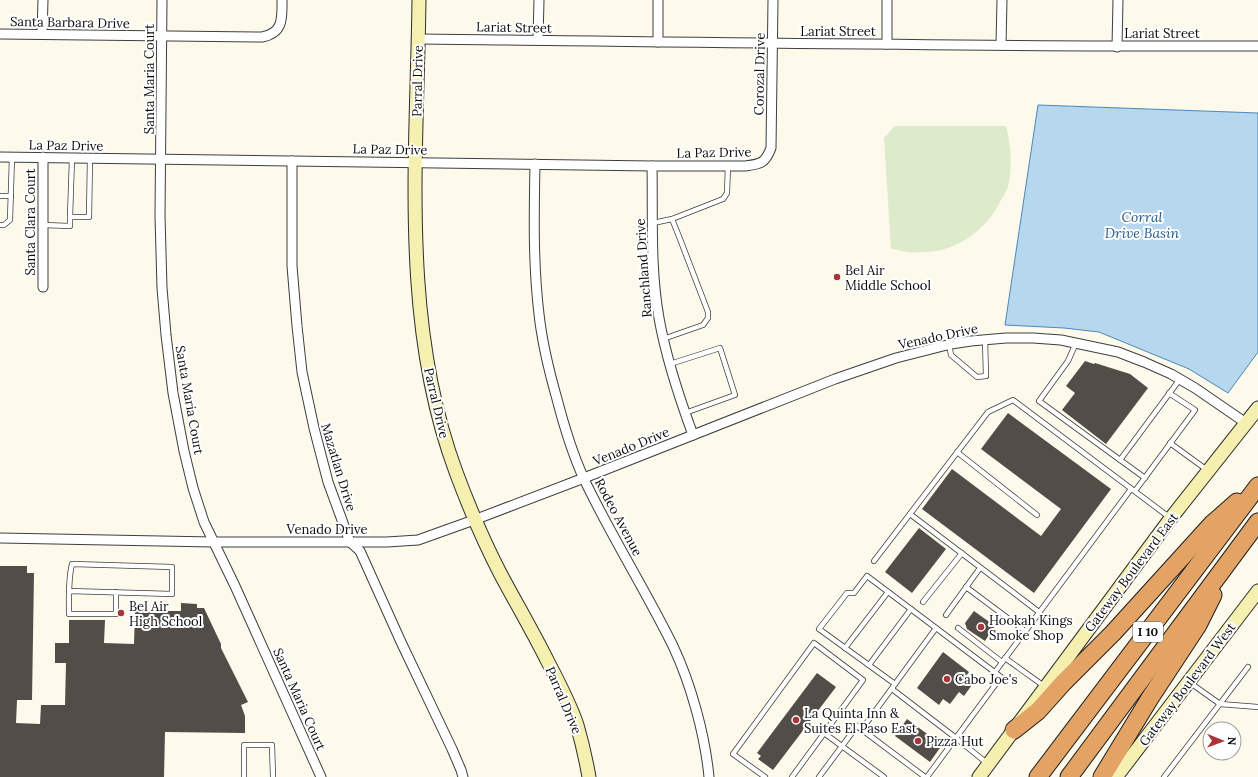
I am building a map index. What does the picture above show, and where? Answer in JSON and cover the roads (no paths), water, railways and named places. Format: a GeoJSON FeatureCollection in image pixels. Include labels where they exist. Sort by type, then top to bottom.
{"type":"FeatureCollection","features":[{"type":"Feature","properties":{"kind":"highway"},"geometry":{"type":"LineString","coordinates":[[1014,730],[1038,711],[1063,683],[1113,633],[1212,524],[1258,483]]}},
{"type":"Feature","properties":{"kind":"highway","name":"I 10"},"geometry":{"type":"LineString","coordinates":[[1038,777],[1258,486]]}},
{"type":"Feature","properties":{"kind":"highway","name":"I 10"},"geometry":{"type":"LineString","coordinates":[[1069,777],[1234,552],[1258,522]]}},
{"type":"Feature","properties":{"kind":"highway"},"geometry":{"type":"LineString","coordinates":[[1102,777],[1150,698],[1198,624],[1234,552]]}},
{"type":"Feature","properties":{"kind":"street"},"geometry":{"type":"LineString","coordinates":[[42,34],[43,0]]}},
{"type":"Feature","properties":{"kind":"street","name":"Santa Maria Court"},"geometry":{"type":"LineString","coordinates":[[162,0],[162,159],[160,216],[162,288],[172,386],[184,451],[193,488],[204,522],[235,586],[321,777]]}},
{"type":"Feature","properties":{"kind":"street","name":"Santa Barbara Drive"},"geometry":{"type":"LineString","coordinates":[[0,34],[262,37],[269,36],[280,26],[282,0]]}},
{"type":"Feature","properties":{"kind":"street","name":"Parral Drive"},"geometry":{"type":"LineString","coordinates":[[419,0],[415,162],[417,252],[420,309],[427,358],[439,421],[455,470],[474,520],[567,701],[577,725],[589,777]]}},
{"type":"Feature","properties":{"kind":"street"},"geometry":{"type":"LineString","coordinates":[[538,40],[539,0]]}},
{"type":"Feature","properties":{"kind":"street"},"geometry":{"type":"LineString","coordinates":[[658,0],[658,42]]}},
{"type":"Feature","properties":{"kind":"street","name":"Corozal Drive"},"geometry":{"type":"LineString","coordinates":[[771,148],[773,0]]}},
{"type":"Feature","properties":{"kind":"street"},"geometry":{"type":"LineString","coordinates":[[887,0],[887,44]]}},
{"type":"Feature","properties":{"kind":"street"},"geometry":{"type":"LineString","coordinates":[[1001,45],[1002,0]]}},
{"type":"Feature","properties":{"kind":"street"},"geometry":{"type":"LineString","coordinates":[[1117,47],[1118,0]]}},
{"type":"Feature","properties":{"kind":"street","name":"Lariat Street"},"geometry":{"type":"LineString","coordinates":[[418,39],[1117,47],[1258,46]]}},
{"type":"Feature","properties":{"kind":"street","name":"La Paz Drive"},"geometry":{"type":"LineString","coordinates":[[0,157],[745,166],[759,164],[766,160],[771,148]]}},
{"type":"Feature","properties":{"kind":"street","name":"Santa Clara Court"},"geometry":{"type":"LineString","coordinates":[[43,157],[43,286]]}},
{"type":"Feature","properties":{"kind":"street","name":"Mazatlan Drive"},"geometry":{"type":"LineString","coordinates":[[292,161],[292,266],[296,326],[302,372],[314,428],[328,482],[350,542],[360,551],[452,749],[463,777]]}},
{"type":"Feature","properties":{"kind":"street","name":"Rodeo Avenue"},"geometry":{"type":"LineString","coordinates":[[536,164],[534,204],[535,264],[539,315],[549,369],[563,424],[584,478],[673,647],[696,710],[704,744],[709,777]]}},
{"type":"Feature","properties":{"kind":"street","name":"Ranchland Drive"},"geometry":{"type":"LineString","coordinates":[[652,166],[653,248],[659,317],[670,364],[693,435]]}},
{"type":"Feature","properties":{"kind":"street","name":"Venado Drive"},"geometry":{"type":"LineString","coordinates":[[0,538],[214,542],[387,542],[418,540],[584,478],[841,376],[896,358],[949,344],[985,339],[1033,338],[1061,340],[1118,352],[1171,374],[1246,423]]}},
{"type":"Feature","properties":{"kind":"street","name":"Gateway Boulevard East"},"geometry":{"type":"LineString","coordinates":[[979,777],[1171,518],[1258,408]]}},
{"type":"Feature","properties":{"kind":"street","name":"Gateway Boulevard West"},"geometry":{"type":"LineString","coordinates":[[1116,777],[1258,591]]}},
{"type":"Feature","properties":{"kind":"lane"},"geometry":{"type":"LineString","coordinates":[[0,225],[4,225],[10,220],[12,157]]}},
{"type":"Feature","properties":{"kind":"lane"},"geometry":{"type":"LineString","coordinates":[[43,225],[70,226],[72,158]]}},
{"type":"Feature","properties":{"kind":"lane"},"geometry":{"type":"LineString","coordinates":[[70,216],[89,217],[90,158]]}},
{"type":"Feature","properties":{"kind":"lane"},"geometry":{"type":"LineString","coordinates":[[653,222],[672,219],[723,199],[727,193],[728,166]]}},
{"type":"Feature","properties":{"kind":"lane"},"geometry":{"type":"LineString","coordinates":[[0,196],[11,196]]}},
{"type":"Feature","properties":{"kind":"lane"},"geometry":{"type":"LineString","coordinates":[[663,339],[703,325],[708,318],[708,312],[672,219]]}},
{"type":"Feature","properties":{"kind":"lane"},"geometry":{"type":"LineString","coordinates":[[949,344],[951,355],[977,377],[986,376],[985,339]]}},
{"type":"Feature","properties":{"kind":"lane"},"geometry":{"type":"LineString","coordinates":[[1076,343],[1068,361],[1039,401],[1144,478]]}},
{"type":"Feature","properties":{"kind":"lane"},"geometry":{"type":"LineString","coordinates":[[670,364],[720,348],[735,395],[685,413]]}},
{"type":"Feature","properties":{"kind":"lane"},"geometry":{"type":"LineString","coordinates":[[1120,460],[1180,379]]}},
{"type":"Feature","properties":{"kind":"lane"},"geometry":{"type":"LineString","coordinates":[[995,672],[1039,612],[1195,410],[1170,393]]}},
{"type":"Feature","properties":{"kind":"lane"},"geometry":{"type":"LineString","coordinates":[[874,561],[988,412],[1013,400],[1171,518]]}},
{"type":"Feature","properties":{"kind":"lane"},"geometry":{"type":"LineString","coordinates":[[1170,444],[1208,471]]}},
{"type":"Feature","properties":{"kind":"lane"},"geometry":{"type":"LineString","coordinates":[[957,452],[1038,515]]}},
{"type":"Feature","properties":{"kind":"lane"},"geometry":{"type":"LineString","coordinates":[[910,514],[1039,612]]}},
{"type":"Feature","properties":{"kind":"lane"},"geometry":{"type":"LineString","coordinates":[[923,602],[962,554]]}},
{"type":"Feature","properties":{"kind":"lane"},"geometry":{"type":"LineString","coordinates":[[69,591],[116,592],[172,594],[172,567],[72,564],[69,574],[69,591],[69,614],[116,614],[116,592]]}},
{"type":"Feature","properties":{"kind":"lane"},"geometry":{"type":"LineString","coordinates":[[946,615],[980,568]]}},
{"type":"Feature","properties":{"kind":"lane"},"geometry":{"type":"LineString","coordinates":[[857,726],[926,777],[956,738],[1001,677],[867,576],[854,593],[847,593],[820,629],[869,665],[893,687],[956,738],[988,765]]}},
{"type":"Feature","properties":{"kind":"lane"},"geometry":{"type":"LineString","coordinates":[[966,587],[1025,631]]}},
{"type":"Feature","properties":{"kind":"lane"},"geometry":{"type":"LineString","coordinates":[[845,648],[888,592]]}},
{"type":"Feature","properties":{"kind":"lane"},"geometry":{"type":"LineString","coordinates":[[869,665],[911,609]]}},
{"type":"Feature","properties":{"kind":"lane"},"geometry":{"type":"LineString","coordinates":[[819,777],[857,726],[866,725],[936,628]]}},
{"type":"Feature","properties":{"kind":"lane"},"geometry":{"type":"LineString","coordinates":[[958,628],[1046,688]]}},
{"type":"Feature","properties":{"kind":"lane"},"geometry":{"type":"LineString","coordinates":[[765,777],[734,754],[814,643],[863,680],[792,777]]}},
{"type":"Feature","properties":{"kind":"lane"},"geometry":{"type":"LineString","coordinates":[[1164,777],[1248,667]]}},
{"type":"Feature","properties":{"kind":"lane"},"geometry":{"type":"LineString","coordinates":[[1189,681],[1220,704],[1258,707]]}},
{"type":"Feature","properties":{"kind":"lane"},"geometry":{"type":"LineString","coordinates":[[824,733],[884,777]]}},
{"type":"Feature","properties":{"kind":"lane"},"geometry":{"type":"LineString","coordinates":[[244,777],[244,745],[272,745],[272,777]]}},
{"type":"Feature","properties":{"kind":"water","name":"Corral Drive Basin"},"geometry":{"type":"Polygon","coordinates":[[[1038,105],[1258,113],[1258,352],[1228,393],[1189,369],[1099,332],[1064,328],[1005,325],[1038,105]]]}},
{"type":"Feature","properties":{"kind":"place","name":"Bel Air Middle School"},"geometry":{"type":"Point","coordinates":[837,277]}},
{"type":"Feature","properties":{"kind":"place","name":"Bel Air High School"},"geometry":{"type":"Point","coordinates":[121,613]}},
{"type":"Feature","properties":{"kind":"place","name":"Hookah Kings Smoke Shop"},"geometry":{"type":"Point","coordinates":[981,627]}},
{"type":"Feature","properties":{"kind":"place","name":"Cabo Joe's"},"geometry":{"type":"Point","coordinates":[947,679]}},
{"type":"Feature","properties":{"kind":"place","name":"La Quinta Inn & Suites El Paso East"},"geometry":{"type":"Point","coordinates":[796,720]}},
{"type":"Feature","properties":{"kind":"place","name":"Pizza Hut"},"geometry":{"type":"Point","coordinates":[918,741]}}]}
